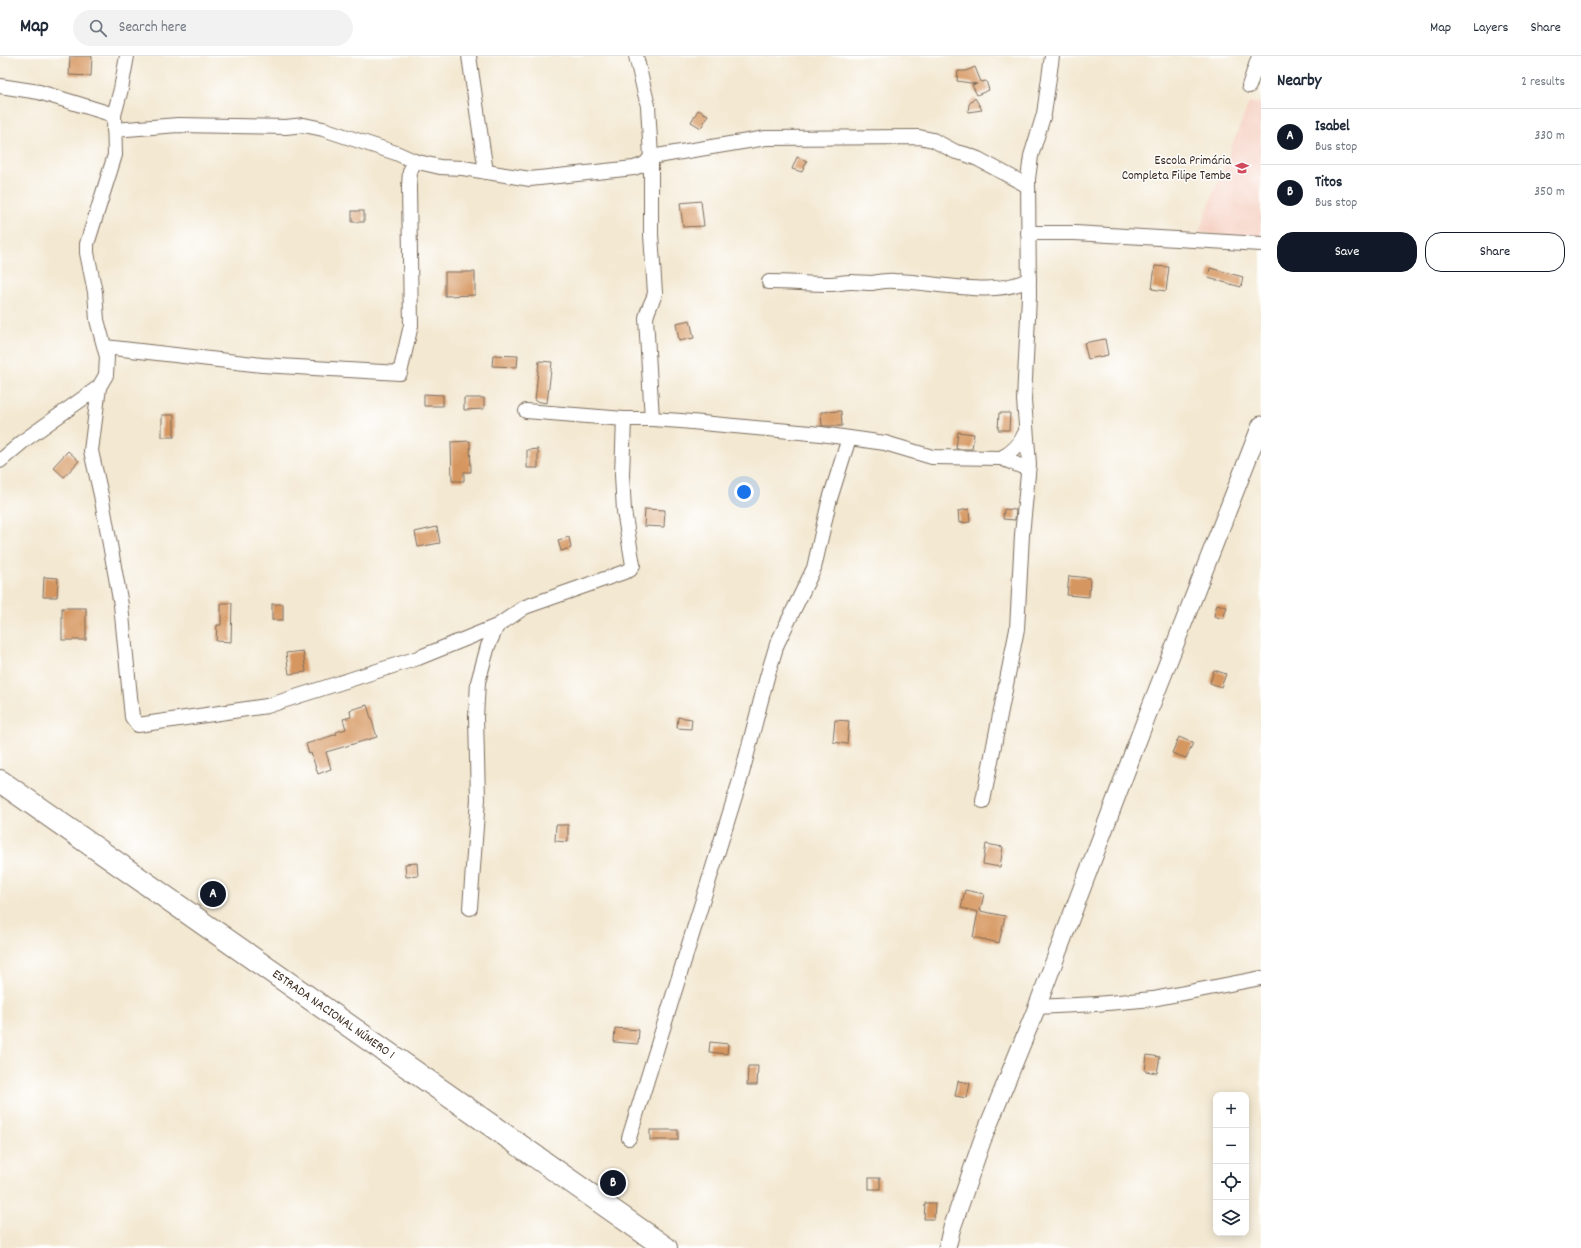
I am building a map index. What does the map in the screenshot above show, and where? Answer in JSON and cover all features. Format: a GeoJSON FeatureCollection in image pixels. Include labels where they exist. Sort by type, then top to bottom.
{"type":"FeatureCollection","features":[{"type":"Feature","properties":{"kind":"highway","name":"ESTRADA NACIONAL NÚMERO 1"},"geometry":{"type":"LineString","coordinates":[[0,781],[666,1248]]}},
{"type":"Feature","properties":{"kind":"street"},"geometry":{"type":"LineString","coordinates":[[127,56],[121,89],[114,115],[115,155],[87,244],[87,253],[95,292],[97,320],[108,367],[106,375],[99,388],[91,451],[122,605],[132,717],[138,725],[267,706],[418,658],[497,626],[525,606],[630,570],[633,564],[624,511],[622,475],[624,419]]}},
{"type":"Feature","properties":{"kind":"street"},"geometry":{"type":"LineString","coordinates":[[468,56],[486,172]]}},
{"type":"Feature","properties":{"kind":"street"},"geometry":{"type":"LineString","coordinates":[[636,56],[648,106],[651,157],[651,235],[655,293],[654,299],[650,303],[647,310],[646,318],[652,419]]}},
{"type":"Feature","properties":{"kind":"street"},"geometry":{"type":"LineString","coordinates":[[983,800],[1016,629],[1028,469],[1024,400],[1028,345],[1029,170],[1036,138],[1044,114],[1052,56]]}},
{"type":"Feature","properties":{"kind":"street"},"geometry":{"type":"LineString","coordinates":[[1249,86],[1260,56]]}},
{"type":"Feature","properties":{"kind":"street"},"geometry":{"type":"LineString","coordinates":[[0,86],[39,92],[114,115]]}},
{"type":"Feature","properties":{"kind":"street"},"geometry":{"type":"LineString","coordinates":[[114,130],[178,125],[286,127],[304,125],[323,129],[396,153],[414,161],[440,167],[463,168],[530,179],[634,168],[645,164],[651,157],[766,138],[919,138],[933,140],[956,152],[978,159],[1028,186]]}},
{"type":"Feature","properties":{"kind":"street"},"geometry":{"type":"LineString","coordinates":[[104,347],[262,365],[400,373],[411,325],[409,186],[410,172],[414,161]]}},
{"type":"Feature","properties":{"kind":"street"},"geometry":{"type":"LineString","coordinates":[[1013,178],[1029,170]]}},
{"type":"Feature","properties":{"kind":"street"},"geometry":{"type":"LineString","coordinates":[[1028,233],[1091,233],[1261,244]]}},
{"type":"Feature","properties":{"kind":"street"},"geometry":{"type":"LineString","coordinates":[[769,282],[831,284],[852,282],[870,283],[891,280],[914,281],[962,287],[1000,287],[1023,282],[1029,279]]}},
{"type":"Feature","properties":{"kind":"street"},"geometry":{"type":"LineString","coordinates":[[0,461],[26,439],[99,388]]}},
{"type":"Feature","properties":{"kind":"street"},"geometry":{"type":"LineString","coordinates":[[526,411],[624,419],[652,419],[798,432],[885,443],[932,457],[1001,458],[1028,469]]}},
{"type":"Feature","properties":{"kind":"street"},"geometry":{"type":"LineString","coordinates":[[947,1248],[951,1230],[982,1141],[1037,1007],[1147,716],[1261,425]]}},
{"type":"Feature","properties":{"kind":"street"},"geometry":{"type":"LineString","coordinates":[[1001,458],[1018,446],[1026,433]]}},
{"type":"Feature","properties":{"kind":"street"},"geometry":{"type":"LineString","coordinates":[[629,1138],[741,777],[775,650],[814,568],[829,502],[849,438]]}},
{"type":"Feature","properties":{"kind":"street"},"geometry":{"type":"LineString","coordinates":[[470,908],[478,798],[476,717],[478,682],[488,646],[497,626]]}},
{"type":"Feature","properties":{"kind":"street"},"geometry":{"type":"LineString","coordinates":[[1037,1007],[1153,999],[1261,978]]}},
{"type":"Feature","properties":{"kind":"shaded area","name":"Escola Primária Completa Filipe Tembe"},"geometry":{"type":"Polygon","coordinates":[[[1249,102],[1261,104],[1261,240],[1199,232],[1249,102]]]}},
{"type":"Feature","properties":{"kind":"building"},"geometry":{"type":"Polygon","coordinates":[[[70,56],[92,56],[91,76],[69,75],[70,56]]]}},
{"type":"Feature","properties":{"kind":"building"},"geometry":{"type":"Polygon","coordinates":[[[975,67],[981,82],[986,81],[989,90],[977,95],[972,85],[977,84],[957,81],[958,71],[966,71],[975,67]]]}},
{"type":"Feature","properties":{"kind":"building"},"geometry":{"type":"Polygon","coordinates":[[[975,98],[982,110],[968,112],[969,104],[975,98]]]}},
{"type":"Feature","properties":{"kind":"building"},"geometry":{"type":"Polygon","coordinates":[[[698,110],[708,115],[701,128],[691,122],[698,110]]]}},
{"type":"Feature","properties":{"kind":"building"},"geometry":{"type":"Polygon","coordinates":[[[797,157],[807,161],[802,172],[792,169],[797,157]]]}},
{"type":"Feature","properties":{"kind":"building"},"geometry":{"type":"Polygon","coordinates":[[[701,201],[704,226],[683,227],[680,203],[701,201]]]}},
{"type":"Feature","properties":{"kind":"building"},"geometry":{"type":"Polygon","coordinates":[[[352,211],[364,211],[364,222],[352,222],[352,211]]]}},
{"type":"Feature","properties":{"kind":"building"},"geometry":{"type":"Polygon","coordinates":[[[1155,266],[1169,267],[1166,291],[1152,289],[1155,266]]]}},
{"type":"Feature","properties":{"kind":"building"},"geometry":{"type":"Polygon","coordinates":[[[1210,268],[1243,277],[1241,287],[1208,278],[1210,268]]]}},
{"type":"Feature","properties":{"kind":"building"},"geometry":{"type":"Polygon","coordinates":[[[445,272],[475,272],[475,295],[445,296],[445,272]]]}},
{"type":"Feature","properties":{"kind":"building"},"geometry":{"type":"Polygon","coordinates":[[[690,320],[694,338],[679,341],[676,323],[690,320]]]}},
{"type":"Feature","properties":{"kind":"building"},"geometry":{"type":"Polygon","coordinates":[[[1105,339],[1108,355],[1088,359],[1084,343],[1105,339]]]}},
{"type":"Feature","properties":{"kind":"building"},"geometry":{"type":"Polygon","coordinates":[[[493,355],[518,356],[517,367],[492,366],[493,355]]]}},
{"type":"Feature","properties":{"kind":"building"},"geometry":{"type":"Polygon","coordinates":[[[539,361],[552,362],[547,403],[535,401],[539,361]]]}},
{"type":"Feature","properties":{"kind":"building"},"geometry":{"type":"Polygon","coordinates":[[[424,394],[443,395],[443,406],[424,406],[424,394]]]}},
{"type":"Feature","properties":{"kind":"building"},"geometry":{"type":"Polygon","coordinates":[[[464,398],[484,398],[484,409],[464,410],[464,398]]]}},
{"type":"Feature","properties":{"kind":"building"},"geometry":{"type":"Polygon","coordinates":[[[841,411],[842,426],[822,426],[821,412],[841,411]]]}},
{"type":"Feature","properties":{"kind":"building"},"geometry":{"type":"Polygon","coordinates":[[[999,413],[1010,413],[1009,430],[998,430],[999,413]]]}},
{"type":"Feature","properties":{"kind":"building"},"geometry":{"type":"Polygon","coordinates":[[[162,415],[174,415],[174,437],[162,437],[162,415]]]}},
{"type":"Feature","properties":{"kind":"building"},"geometry":{"type":"Polygon","coordinates":[[[958,432],[974,434],[972,449],[956,449],[958,432]]]}},
{"type":"Feature","properties":{"kind":"building"},"geometry":{"type":"Polygon","coordinates":[[[470,441],[471,472],[464,472],[464,481],[452,481],[451,442],[470,441]]]}},
{"type":"Feature","properties":{"kind":"building"},"geometry":{"type":"Polygon","coordinates":[[[538,449],[538,468],[527,468],[527,450],[538,449]]]}},
{"type":"Feature","properties":{"kind":"building"},"geometry":{"type":"Polygon","coordinates":[[[68,451],[79,461],[64,477],[53,467],[68,451]]]}},
{"type":"Feature","properties":{"kind":"building"},"geometry":{"type":"Polygon","coordinates":[[[645,509],[665,510],[664,527],[644,526],[645,509]]]}},
{"type":"Feature","properties":{"kind":"building"},"geometry":{"type":"Polygon","coordinates":[[[969,509],[970,522],[959,523],[958,511],[969,509]]]}},
{"type":"Feature","properties":{"kind":"building"},"geometry":{"type":"Polygon","coordinates":[[[1004,509],[1016,510],[1015,520],[1003,519],[1004,509]]]}},
{"type":"Feature","properties":{"kind":"building"},"geometry":{"type":"Polygon","coordinates":[[[437,527],[440,543],[418,547],[415,532],[437,527]]]}},
{"type":"Feature","properties":{"kind":"building"},"geometry":{"type":"Polygon","coordinates":[[[569,537],[571,548],[561,551],[558,540],[569,537]]]}},
{"type":"Feature","properties":{"kind":"building"},"geometry":{"type":"Polygon","coordinates":[[[1069,576],[1090,578],[1089,597],[1067,595],[1069,576]]]}},
{"type":"Feature","properties":{"kind":"building"},"geometry":{"type":"Polygon","coordinates":[[[44,577],[58,578],[57,597],[43,597],[44,577]]]}},
{"type":"Feature","properties":{"kind":"building"},"geometry":{"type":"Polygon","coordinates":[[[221,603],[232,603],[231,642],[216,641],[217,625],[221,625],[221,603]]]}},
{"type":"Feature","properties":{"kind":"building"},"geometry":{"type":"Polygon","coordinates":[[[272,604],[283,604],[283,620],[272,620],[272,604]]]}},
{"type":"Feature","properties":{"kind":"building"},"geometry":{"type":"Polygon","coordinates":[[[1217,604],[1227,607],[1223,619],[1214,616],[1217,604]]]}},
{"type":"Feature","properties":{"kind":"building"},"geometry":{"type":"Polygon","coordinates":[[[62,608],[86,608],[86,640],[62,640],[62,608]]]}},
{"type":"Feature","properties":{"kind":"building"},"geometry":{"type":"Polygon","coordinates":[[[303,651],[306,672],[289,674],[286,653],[303,651]]]}},
{"type":"Feature","properties":{"kind":"building"},"geometry":{"type":"Polygon","coordinates":[[[1214,670],[1226,674],[1221,687],[1210,683],[1214,670]]]}},
{"type":"Feature","properties":{"kind":"building"},"geometry":{"type":"Polygon","coordinates":[[[367,705],[377,737],[326,752],[331,769],[318,774],[311,753],[309,754],[306,744],[337,734],[336,732],[346,729],[343,719],[351,717],[350,710],[367,705]]]}},
{"type":"Feature","properties":{"kind":"building"},"geometry":{"type":"Polygon","coordinates":[[[678,717],[692,719],[691,729],[677,728],[678,717]]]}},
{"type":"Feature","properties":{"kind":"building"},"geometry":{"type":"Polygon","coordinates":[[[835,720],[849,721],[847,744],[833,742],[835,720]]]}},
{"type":"Feature","properties":{"kind":"building"},"geometry":{"type":"Polygon","coordinates":[[[1179,737],[1193,743],[1186,758],[1172,753],[1179,737]]]}},
{"type":"Feature","properties":{"kind":"building"},"geometry":{"type":"Polygon","coordinates":[[[556,825],[568,825],[568,842],[555,841],[556,825]]]}},
{"type":"Feature","properties":{"kind":"building"},"geometry":{"type":"Polygon","coordinates":[[[986,844],[1003,847],[1000,867],[983,864],[986,844]]]}},
{"type":"Feature","properties":{"kind":"building"},"geometry":{"type":"Polygon","coordinates":[[[417,863],[418,876],[406,877],[405,864],[417,863]]]}},
{"type":"Feature","properties":{"kind":"building"},"geometry":{"type":"Polygon","coordinates":[[[965,890],[984,894],[980,911],[1005,916],[999,943],[973,937],[978,912],[961,908],[965,890]]]}},
{"type":"Feature","properties":{"kind":"building"},"geometry":{"type":"Polygon","coordinates":[[[615,1028],[639,1030],[638,1044],[614,1042],[615,1028]]]}},
{"type":"Feature","properties":{"kind":"building"},"geometry":{"type":"Polygon","coordinates":[[[710,1042],[728,1044],[727,1054],[709,1052],[710,1042]]]}},
{"type":"Feature","properties":{"kind":"building"},"geometry":{"type":"Polygon","coordinates":[[[1147,1055],[1160,1057],[1157,1073],[1145,1071],[1147,1055]]]}},
{"type":"Feature","properties":{"kind":"building"},"geometry":{"type":"Polygon","coordinates":[[[748,1066],[758,1066],[757,1085],[747,1085],[748,1066]]]}},
{"type":"Feature","properties":{"kind":"building"},"geometry":{"type":"Polygon","coordinates":[[[958,1081],[970,1083],[967,1098],[955,1096],[958,1081]]]}},
{"type":"Feature","properties":{"kind":"building"},"geometry":{"type":"Polygon","coordinates":[[[650,1130],[678,1130],[678,1140],[650,1140],[650,1130]]]}},
{"type":"Feature","properties":{"kind":"building"},"geometry":{"type":"Polygon","coordinates":[[[869,1178],[880,1178],[880,1189],[869,1189],[869,1178]]]}},
{"type":"Feature","properties":{"kind":"building"},"geometry":{"type":"Polygon","coordinates":[[[925,1203],[935,1203],[934,1219],[924,1219],[925,1203]]]}},
{"type":"Feature","properties":{"kind":"place","name":"Escola Primária Completa Filipe Tembe"},"geometry":{"type":"Point","coordinates":[1242,168]}},
{"type":"Feature","properties":{"kind":"place","name":"Isabel"},"geometry":{"type":"Point","coordinates":[213,894]}},
{"type":"Feature","properties":{"kind":"place","name":"Titos"},"geometry":{"type":"Point","coordinates":[613,1183]}}]}
